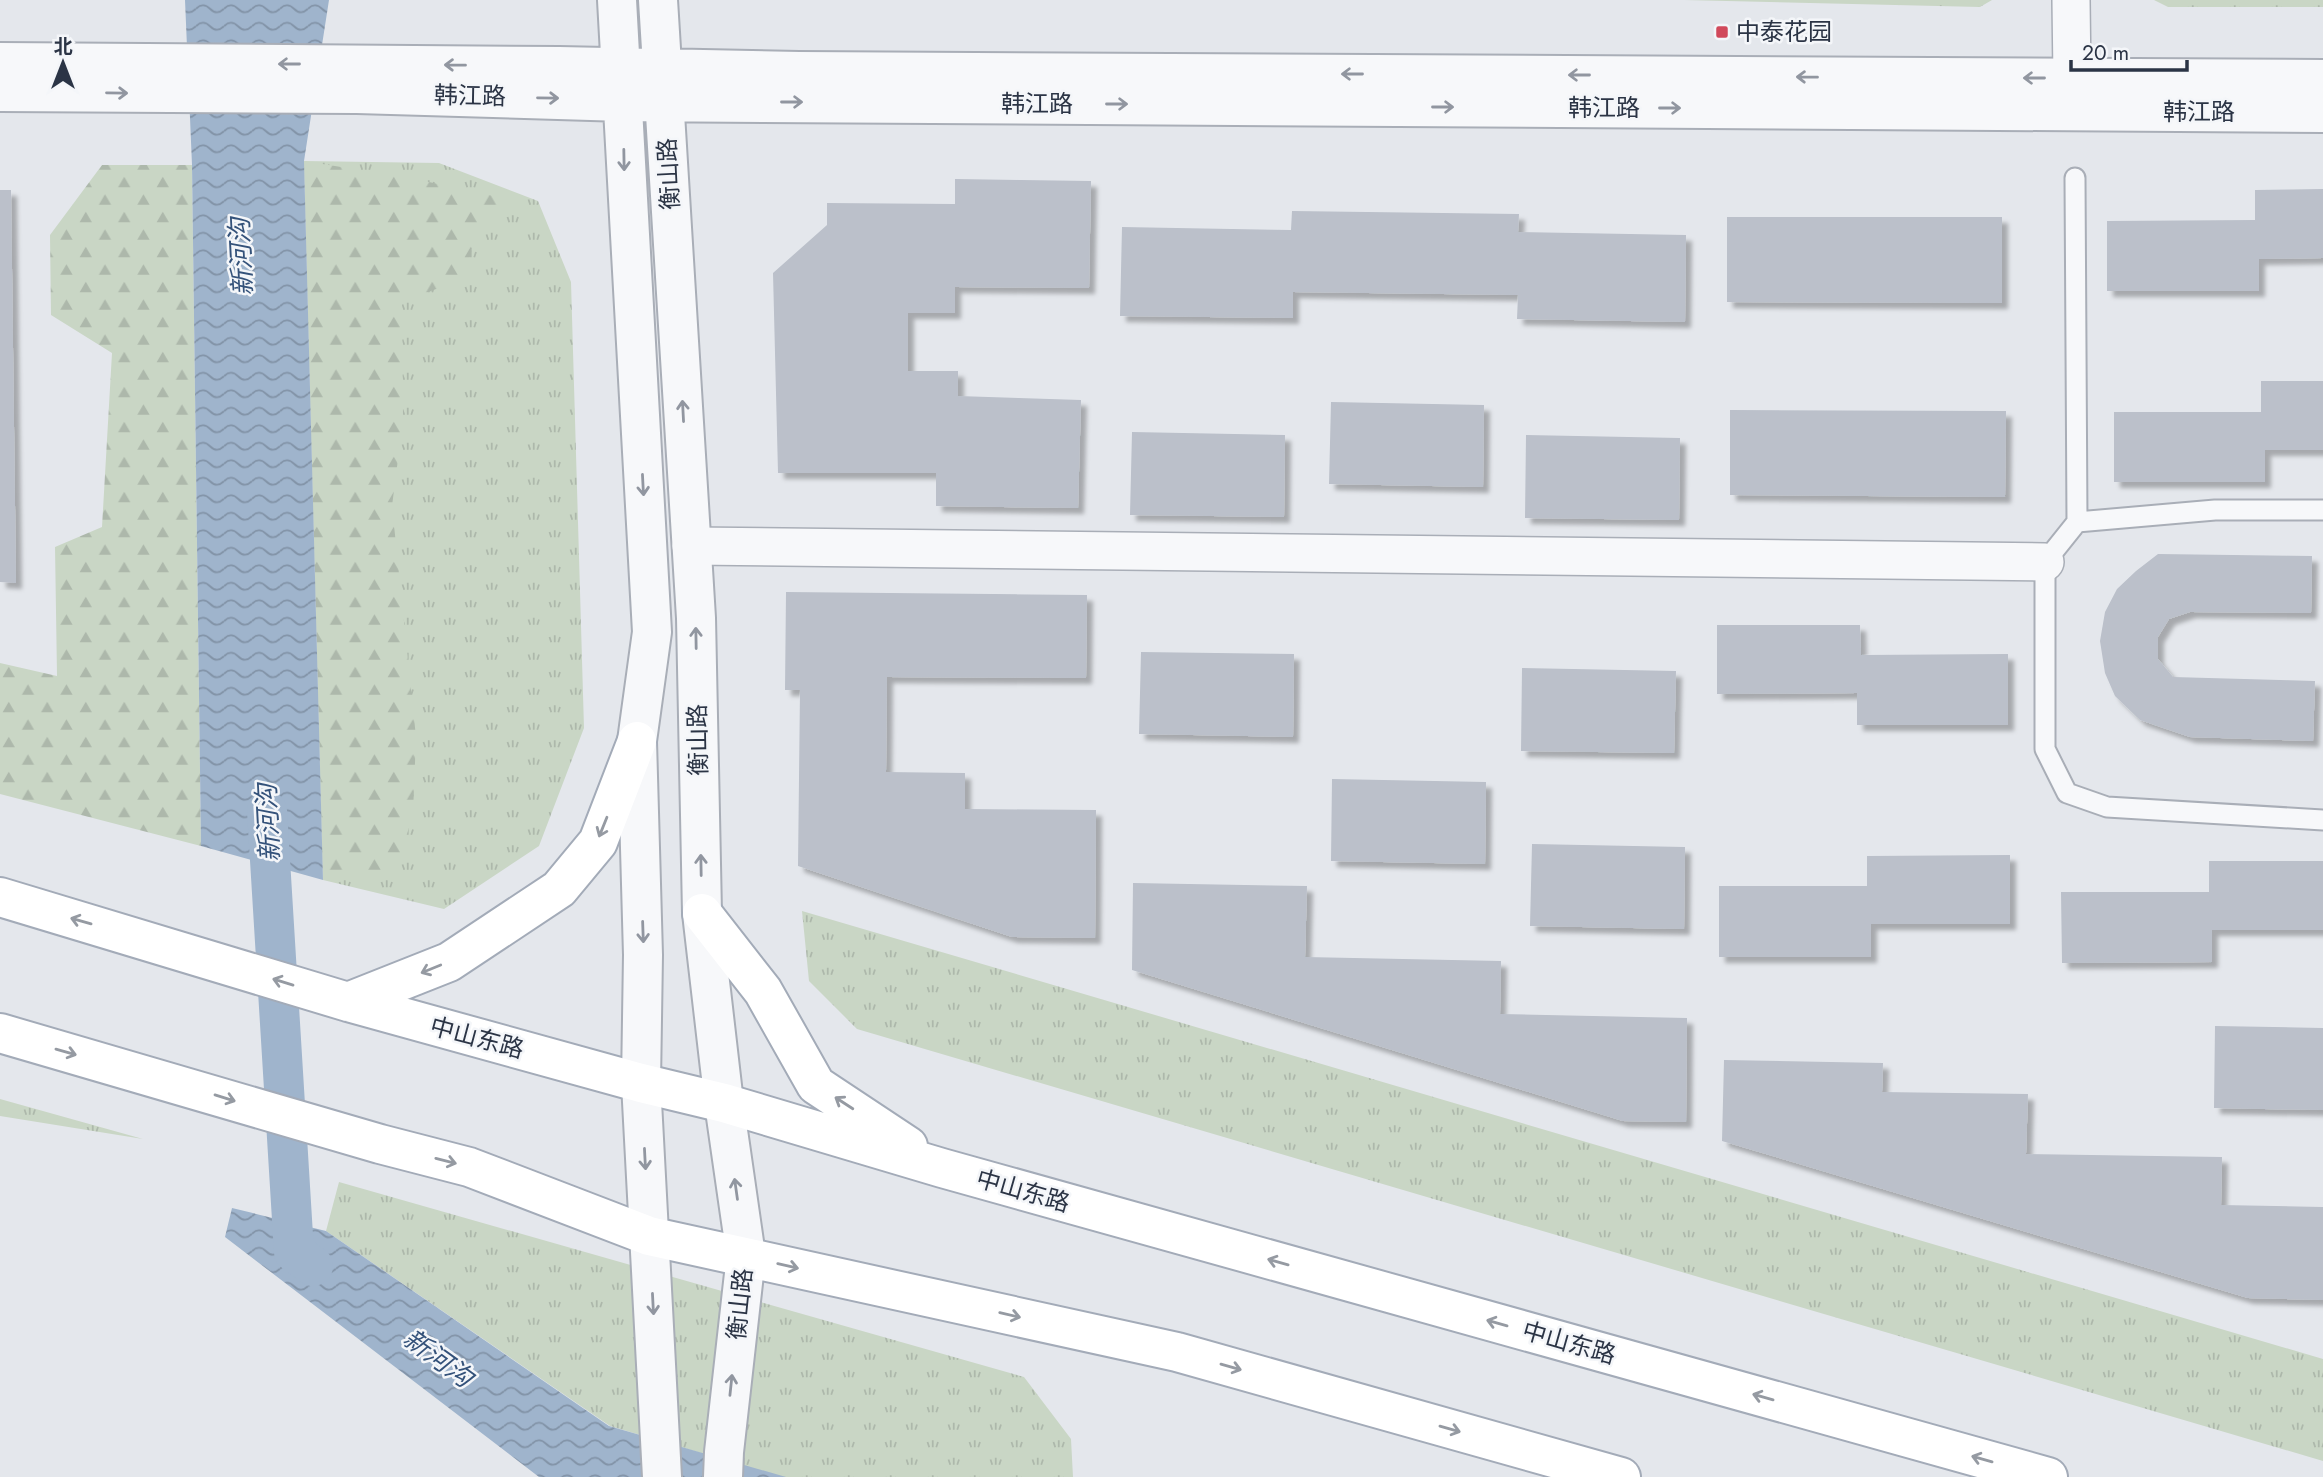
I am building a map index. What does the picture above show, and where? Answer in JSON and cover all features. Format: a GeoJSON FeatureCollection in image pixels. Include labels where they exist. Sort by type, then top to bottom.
{"type":"FeatureCollection","features":[{"type":"Feature","properties":{"kind":"main road"},"geometry":{"type":"LineString","coordinates":[[348,1002],[449,962],[559,889],[598,842],[637,741]]}},
{"type":"Feature","properties":{"kind":"main road","name":"中山东路"},"geometry":{"type":"LineString","coordinates":[[0,897],[348,1002],[641,1083],[724,1103],[942,1168],[2048,1477]]}},
{"type":"Feature","properties":{"kind":"main road"},"geometry":{"type":"LineString","coordinates":[[702,913],[763,991],[816,1084],[942,1168]]}},
{"type":"Feature","properties":{"kind":"main road"},"geometry":{"type":"LineString","coordinates":[[0,1033],[380,1144],[469,1167],[649,1236],[1177,1352],[1621,1477]]}},
{"type":"Feature","properties":{"kind":"street","name":"衡山路"},"geometry":{"type":"LineString","coordinates":[[617,0],[652,632],[637,741],[643,955],[641,1083],[662,1477]]}},
{"type":"Feature","properties":{"kind":"street","name":"衡山路"},"geometry":{"type":"LineString","coordinates":[[658,0],[696,618],[702,913],[724,1103],[746,1256],[723,1465]]}},
{"type":"Feature","properties":{"kind":"street"},"geometry":{"type":"LineString","coordinates":[[2071,0],[2073,95]]}},
{"type":"Feature","properties":{"kind":"street","name":"韩江路"},"geometry":{"type":"LineString","coordinates":[[0,62],[164,79]]}},
{"type":"Feature","properties":{"kind":"street","name":"韩江路"},"geometry":{"type":"LineString","coordinates":[[0,92],[164,79],[357,79],[622,85],[2073,95],[2323,113]]}},
{"type":"Feature","properties":{"kind":"street","name":"韩江路"},"geometry":{"type":"LineString","coordinates":[[2073,95],[2323,79]]}},
{"type":"Feature","properties":{"kind":"street"},"geometry":{"type":"LineString","coordinates":[[691,546],[2045,562]]}},
{"type":"Feature","properties":{"kind":"lane"},"geometry":{"type":"LineString","coordinates":[[2075,178],[2077,522],[2045,562],[2045,749],[2067,793],[2107,807],[2323,820]]}},
{"type":"Feature","properties":{"kind":"lane"},"geometry":{"type":"LineString","coordinates":[[2077,522],[2215,510],[2323,510]]}},
{"type":"Feature","properties":{"kind":"green space"},"geometry":{"type":"Polygon","coordinates":[[[1684,0],[1992,0],[1980,7],[1684,0]]]}},
{"type":"Feature","properties":{"kind":"green space"},"geometry":{"type":"Polygon","coordinates":[[[2154,0],[2323,0],[2323,7],[2168,7],[2154,0]]]}},
{"type":"Feature","properties":{"kind":"green space"},"geometry":{"type":"Polygon","coordinates":[[[304,161],[439,163],[538,201],[571,282],[584,728],[539,846],[444,909],[323,880],[304,161]]]}},
{"type":"Feature","properties":{"kind":"green space"},"geometry":{"type":"Polygon","coordinates":[[[304,161],[415,179],[503,198],[472,248],[465,277],[402,303],[403,420],[392,506],[416,737],[413,813],[397,870],[323,880],[304,161]]]}},
{"type":"Feature","properties":{"kind":"green space"},"geometry":{"type":"Polygon","coordinates":[[[102,165],[192,165],[201,846],[0,794],[0,663],[57,676],[55,547],[102,527],[112,353],[51,315],[50,235],[102,165]]]}},
{"type":"Feature","properties":{"kind":"green space"},"geometry":{"type":"Polygon","coordinates":[[[802,911],[2323,1359],[2323,1461],[857,1029],[809,981],[802,911]]]}},
{"type":"Feature","properties":{"kind":"green space"},"geometry":{"type":"Polygon","coordinates":[[[0,1099],[143,1139],[0,1116],[0,1099]]]}},
{"type":"Feature","properties":{"kind":"green space"},"geometry":{"type":"Polygon","coordinates":[[[339,1182],[1024,1377],[1071,1439],[1073,1477],[782,1477],[610,1426],[326,1231],[339,1182]]]}},
{"type":"Feature","properties":{"kind":"water"},"geometry":{"type":"Polygon","coordinates":[[[185,0],[329,0],[304,161],[323,880],[201,846],[192,165],[185,0]]]}},
{"type":"Feature","properties":{"kind":"water"},"geometry":{"type":"Polygon","coordinates":[[[232,1208],[326,1231],[609,1426],[786,1477],[539,1477],[225,1237],[232,1208]]]}},
{"type":"Feature","properties":{"kind":"building"},"geometry":{"type":"Polygon","coordinates":[[[955,179],[1091,181],[1089,288],[955,287],[955,313],[908,313],[908,371],[958,371],[958,396],[1081,400],[1078,508],[936,506],[936,473],[778,473],[773,273],[827,225],[827,203],[955,204],[955,179]]]}},
{"type":"Feature","properties":{"kind":"building"},"geometry":{"type":"Polygon","coordinates":[[[2323,189],[2323,258],[2259,259],[2259,291],[2107,291],[2107,221],[2255,220],[2255,190],[2323,189]]]}},
{"type":"Feature","properties":{"kind":"building"},"geometry":{"type":"Polygon","coordinates":[[[0,190],[11,190],[16,583],[0,582],[0,190]]]}},
{"type":"Feature","properties":{"kind":"building"},"geometry":{"type":"Polygon","coordinates":[[[1292,211],[1519,214],[1518,232],[1686,235],[1685,322],[1517,319],[1518,295],[1293,292],[1293,318],[1120,316],[1122,227],[1291,230],[1292,211]]]}},
{"type":"Feature","properties":{"kind":"building"},"geometry":{"type":"Polygon","coordinates":[[[1727,217],[2002,217],[2002,303],[1727,302],[1727,217]]]}},
{"type":"Feature","properties":{"kind":"building"},"geometry":{"type":"Polygon","coordinates":[[[2261,381],[2323,381],[2323,450],[2265,450],[2265,482],[2114,482],[2114,412],[2261,412],[2261,381]]]}},
{"type":"Feature","properties":{"kind":"building"},"geometry":{"type":"Polygon","coordinates":[[[1331,402],[1484,405],[1483,487],[1329,484],[1331,402]]]}},
{"type":"Feature","properties":{"kind":"building"},"geometry":{"type":"Polygon","coordinates":[[[1730,410],[2006,411],[2005,497],[1730,495],[1730,410]]]}},
{"type":"Feature","properties":{"kind":"building"},"geometry":{"type":"Polygon","coordinates":[[[1132,432],[1285,435],[1284,517],[1130,515],[1132,432]]]}},
{"type":"Feature","properties":{"kind":"building"},"geometry":{"type":"Polygon","coordinates":[[[1526,435],[1680,438],[1679,520],[1525,518],[1526,435]]]}},
{"type":"Feature","properties":{"kind":"building"},"geometry":{"type":"Polygon","coordinates":[[[2158,554],[2312,556],[2311,613],[2190,612],[2169,619],[2158,637],[2158,659],[2173,677],[2315,681],[2313,741],[2190,737],[2140,720],[2115,696],[2105,673],[2100,641],[2105,612],[2117,589],[2158,554]]]}},
{"type":"Feature","properties":{"kind":"building"},"geometry":{"type":"Polygon","coordinates":[[[786,592],[1087,595],[1086,678],[887,677],[886,772],[965,773],[965,809],[1096,810],[1095,938],[1012,937],[798,866],[800,690],[785,690],[786,592]]]}},
{"type":"Feature","properties":{"kind":"building"},"geometry":{"type":"Polygon","coordinates":[[[1717,625],[1860,625],[1861,655],[2008,654],[2008,725],[1857,725],[1857,693],[1717,694],[1717,625]]]}},
{"type":"Feature","properties":{"kind":"building"},"geometry":{"type":"Polygon","coordinates":[[[1141,652],[1294,654],[1293,737],[1139,734],[1141,652]]]}},
{"type":"Feature","properties":{"kind":"building"},"geometry":{"type":"Polygon","coordinates":[[[1522,668],[1676,671],[1674,753],[1521,751],[1522,668]]]}},
{"type":"Feature","properties":{"kind":"building"},"geometry":{"type":"Polygon","coordinates":[[[1332,779],[1486,782],[1485,864],[1331,861],[1332,779]]]}},
{"type":"Feature","properties":{"kind":"building"},"geometry":{"type":"Polygon","coordinates":[[[1532,844],[1685,847],[1684,929],[1530,926],[1532,844]]]}},
{"type":"Feature","properties":{"kind":"building"},"geometry":{"type":"Polygon","coordinates":[[[2010,855],[2010,924],[1871,924],[1871,957],[1719,957],[1719,886],[1867,886],[1867,856],[2010,855]]]}},
{"type":"Feature","properties":{"kind":"building"},"geometry":{"type":"Polygon","coordinates":[[[2209,861],[2323,861],[2323,930],[2212,930],[2212,962],[2062,963],[2061,892],[2209,892],[2209,861]]]}},
{"type":"Feature","properties":{"kind":"building"},"geometry":{"type":"Polygon","coordinates":[[[1133,883],[1307,886],[1305,957],[1501,961],[1500,1014],[1687,1018],[1686,1122],[1623,1121],[1132,970],[1133,883]]]}},
{"type":"Feature","properties":{"kind":"building"},"geometry":{"type":"Polygon","coordinates":[[[2215,1026],[2323,1028],[2323,1110],[2214,1108],[2215,1026]]]}},
{"type":"Feature","properties":{"kind":"building"},"geometry":{"type":"Polygon","coordinates":[[[1724,1060],[1883,1063],[1882,1092],[2028,1094],[2026,1154],[2222,1157],[2221,1205],[2323,1207],[2323,1300],[2248,1298],[1722,1141],[1724,1060]]]}},
{"type":"Feature","properties":{"kind":"waterway","name":"新河沟"},"geometry":{"type":"LineString","coordinates":[[267,811],[294,1252],[313,1266]]}},
{"type":"Feature","properties":{"kind":"place","name":"中泰花园"},"geometry":{"type":"Point","coordinates":[1722,32]}}]}
